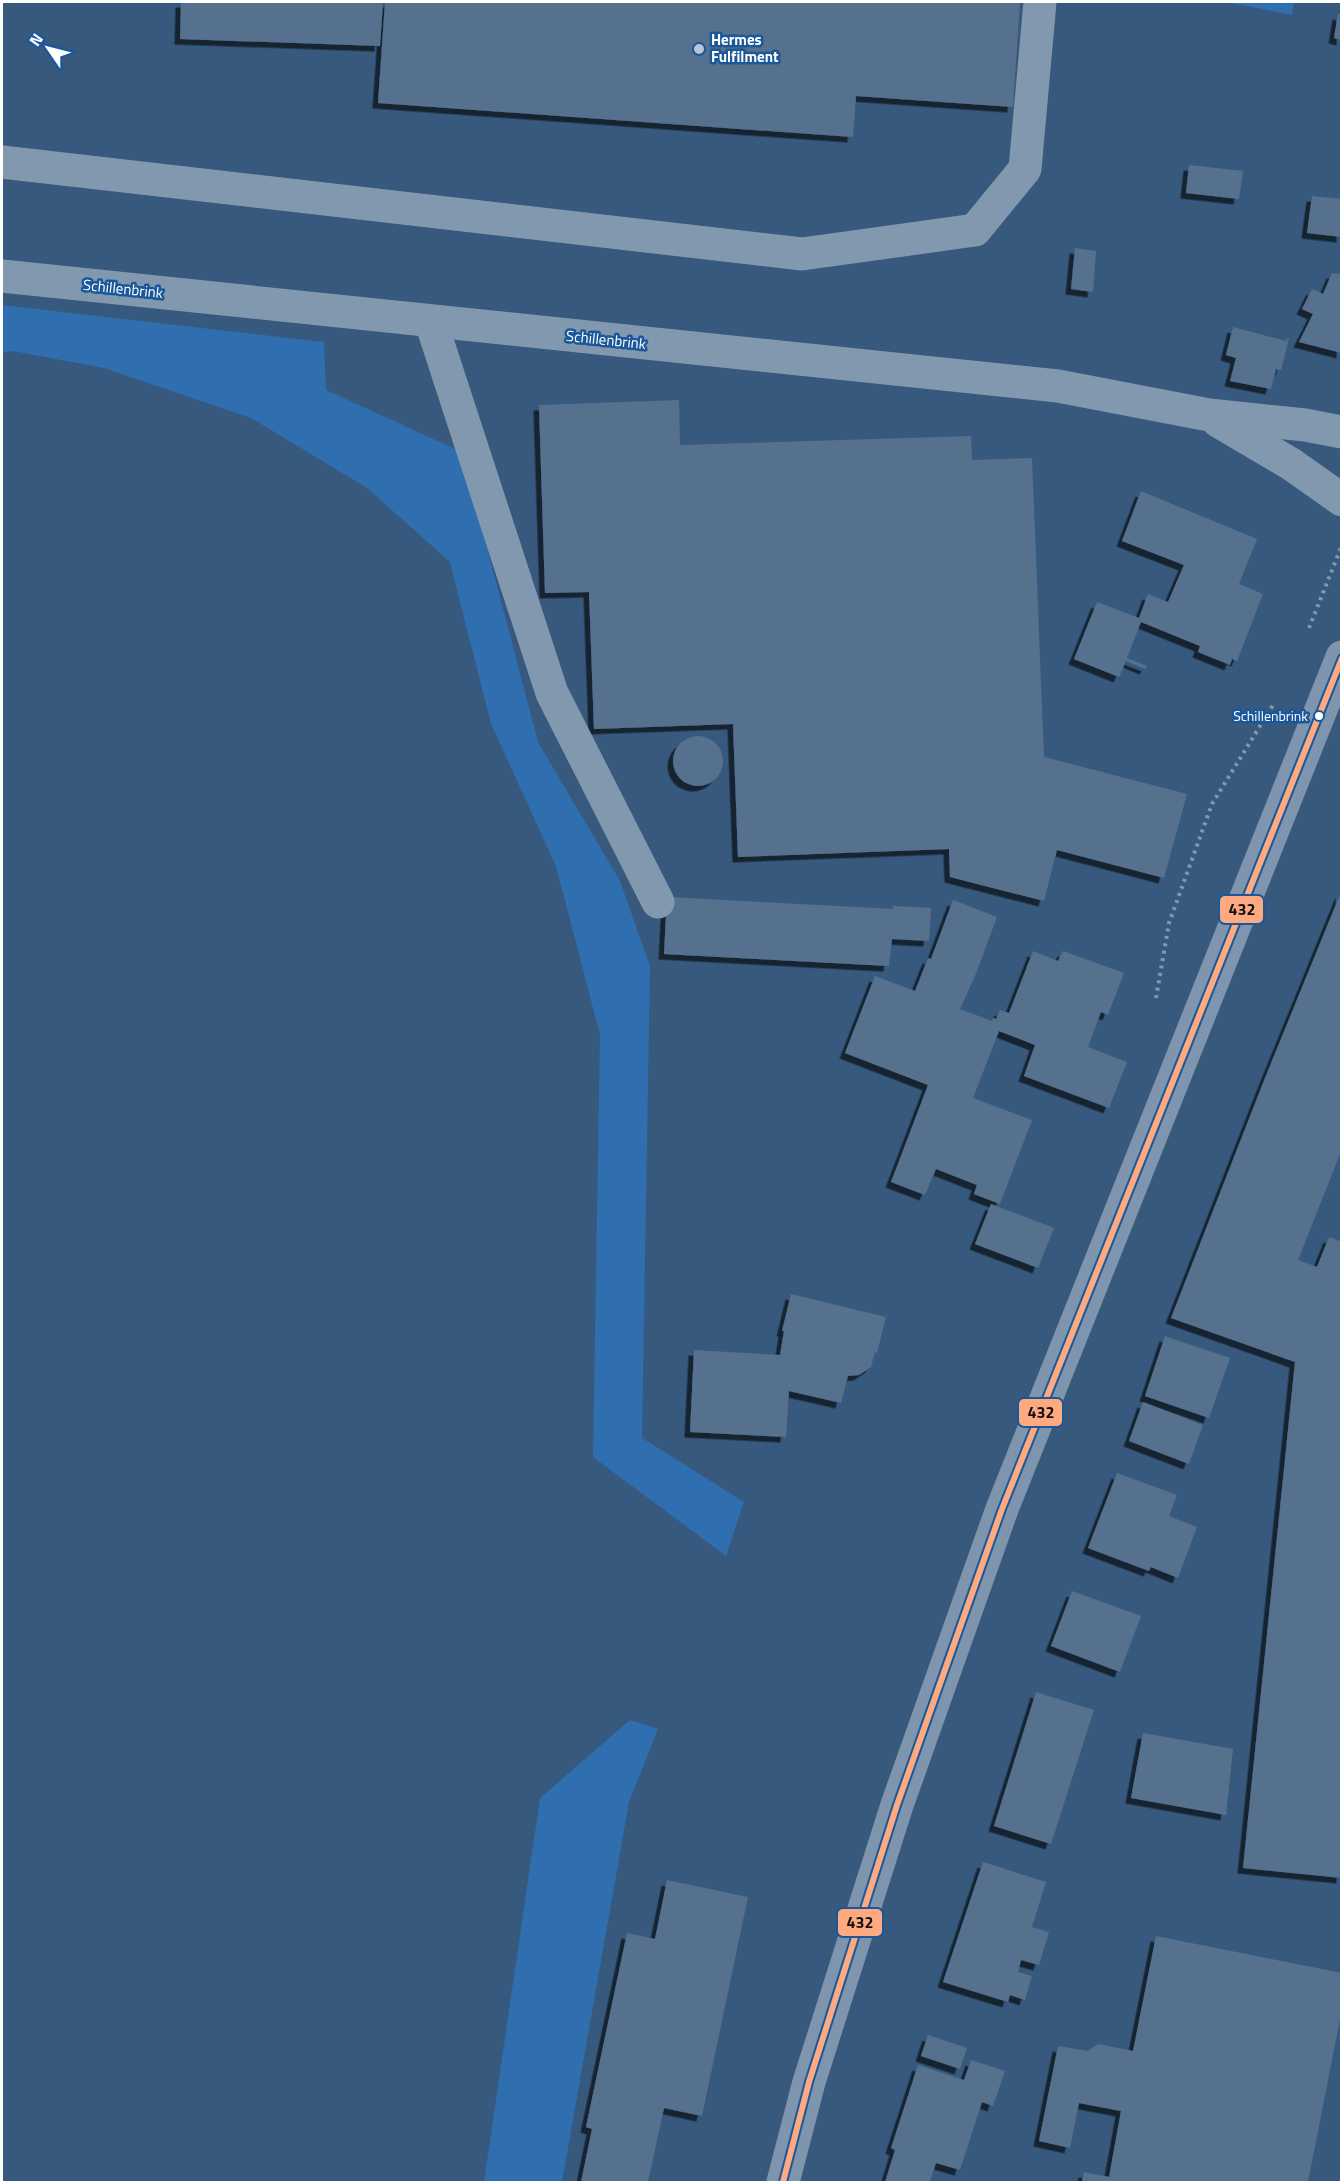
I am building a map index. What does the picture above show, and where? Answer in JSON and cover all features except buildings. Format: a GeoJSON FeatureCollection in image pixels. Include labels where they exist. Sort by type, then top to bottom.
{"type":"FeatureCollection","features":[{"type":"Feature","properties":{"kind":"main road"},"geometry":{"type":"LineString","coordinates":[[783,2182],[809,2082],[897,1805],[1002,1509],[1341,657]]}},
{"type":"Feature","properties":{"kind":"street"},"geometry":{"type":"LineString","coordinates":[[2,162],[802,254],[975,230],[1025,169],[1040,2]]}},
{"type":"Feature","properties":{"kind":"street","name":"Schillenbrink"},"geometry":{"type":"LineString","coordinates":[[2,276],[1058,386],[1209,415],[1305,425],[1341,432]]}},
{"type":"Feature","properties":{"kind":"street"},"geometry":{"type":"LineString","coordinates":[[431,322],[552,693],[658,902]]}},
{"type":"Feature","properties":{"kind":"street","name":"Schillenbrink"},"geometry":{"type":"LineString","coordinates":[[1209,415],[1291,464],[1341,500]]}},
{"type":"Feature","properties":{"kind":"shaded area"},"geometry":{"type":"Polygon","coordinates":[[[1225,2],[1294,2],[1292,15],[1225,2]]]}},
{"type":"Feature","properties":{"kind":"shaded area"},"geometry":{"type":"Polygon","coordinates":[[[2,305],[324,342],[326,390],[462,452],[538,742],[620,881],[650,966],[642,1438],[744,1502],[726,1556],[593,1457],[600,1035],[556,866],[491,724],[450,562],[367,488],[251,418],[104,368],[13,351],[2,353],[2,305]]]}},
{"type":"Feature","properties":{"kind":"shaded area"},"geometry":{"type":"Polygon","coordinates":[[[630,1720],[658,1729],[629,1802],[562,2182],[484,2182],[540,1798],[630,1720]]]}},
{"type":"Feature","properties":{"kind":"transit line","name":"432"},"geometry":{"type":"LineString","coordinates":[[783,2182],[809,2082],[897,1805],[1002,1509],[1342,658]]}},
{"type":"Feature","properties":{"kind":"place","name":"Hermes Fulfilment"},"geometry":{"type":"Point","coordinates":[699,49]}},
{"type":"Feature","properties":{"kind":"place","name":"Schillenbrink"},"geometry":{"type":"Point","coordinates":[1319,716]}}]}
